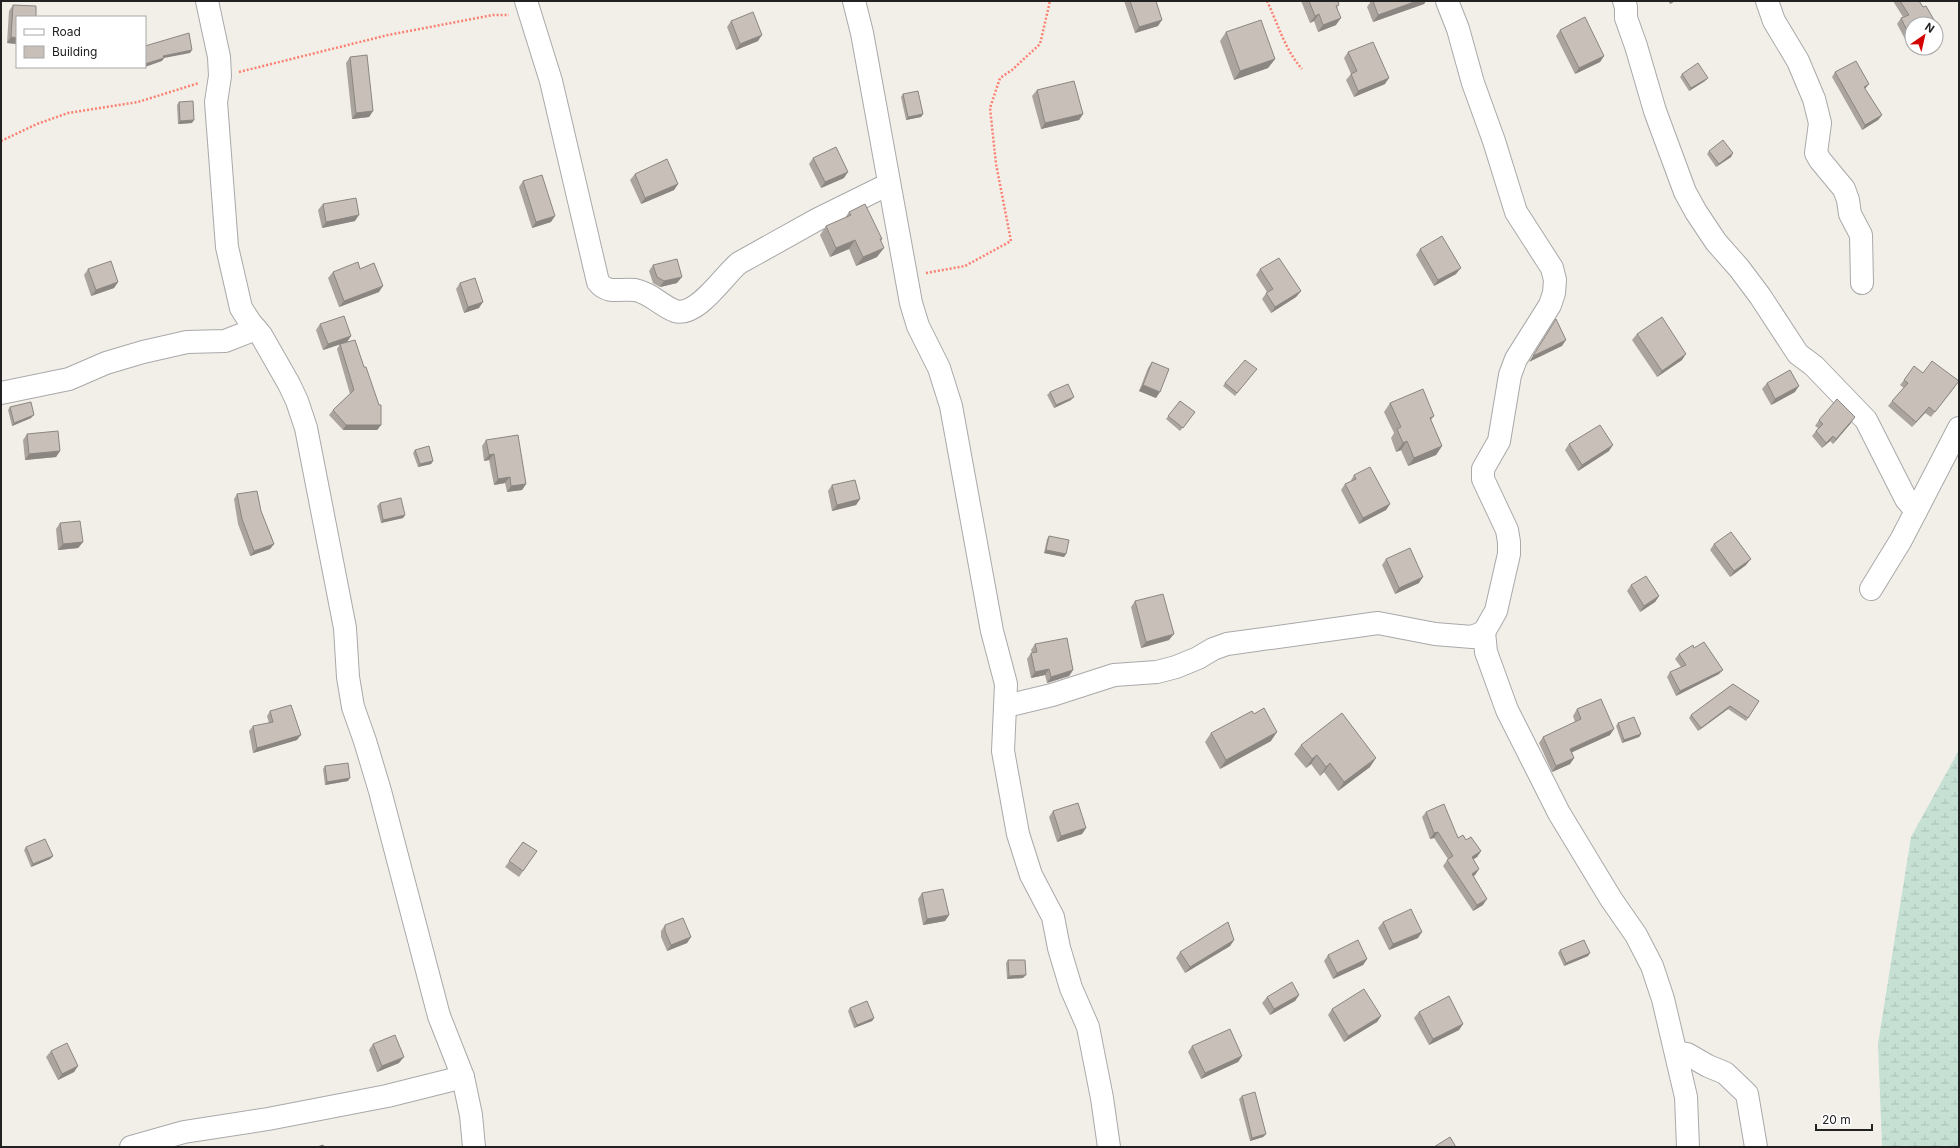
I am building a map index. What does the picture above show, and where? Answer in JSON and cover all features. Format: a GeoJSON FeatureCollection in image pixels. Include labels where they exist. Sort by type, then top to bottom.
{"type":"FeatureCollection","features":[{"type":"Feature","properties":{"kind":"street"},"geometry":{"type":"LineString","coordinates":[[206,1],[219,57],[220,76],[216,102],[227,247],[242,308],[289,384],[297,401],[306,428],[345,628],[348,677],[353,707],[366,741],[380,791],[439,1016],[463,1077],[471,1114],[474,1147]]}},
{"type":"Feature","properties":{"kind":"street"},"geometry":{"type":"LineString","coordinates":[[854,1],[881,132],[889,184],[908,277],[911,304],[918,326],[939,368],[951,406],[992,631],[1006,684],[1003,751],[1018,834],[1031,875],[1053,917],[1059,948],[1071,988],[1088,1026],[1102,1098],[1109,1147]]}},
{"type":"Feature","properties":{"kind":"street"},"geometry":{"type":"LineString","coordinates":[[1006,706],[1052,695],[1114,675],[1163,670],[1176,667],[1227,644],[1378,623],[1458,637],[1472,637],[1484,632],[1490,624],[1496,610],[1509,554],[1509,542],[1507,530],[1483,479],[1484,469],[1499,441],[1510,375],[1516,359],[1550,304],[1554,293],[1554,280],[1552,268],[1516,212],[1494,141],[1473,83],[1458,29],[1447,1]]}},
{"type":"Feature","properties":{"kind":"street"},"geometry":{"type":"LineString","coordinates":[[1624,1],[1626,7],[1626,18],[1636,46],[1655,111],[1685,192],[1696,212],[1716,242],[1739,268],[1760,296],[1798,354],[1814,366],[1866,420],[1906,499],[1916,511]]}},
{"type":"Feature","properties":{"kind":"street"},"geometry":{"type":"LineString","coordinates":[[1767,1],[1774,21],[1798,61],[1814,99],[1820,123],[1816,153],[1844,189],[1848,200],[1850,214],[1861,235],[1862,283]]}},
{"type":"Feature","properties":{"kind":"street"},"geometry":{"type":"LineString","coordinates":[[528,8],[552,81],[598,282],[603,288],[611,290],[634,290],[651,296],[674,310],[682,312],[689,310],[708,296],[728,271],[739,263],[818,219],[889,184]]}},
{"type":"Feature","properties":{"kind":"street"},"geometry":{"type":"LineString","coordinates":[[1,393],[69,379],[106,363],[143,352],[187,342],[225,341],[256,329]]}},
{"type":"Feature","properties":{"kind":"street"},"geometry":{"type":"LineString","coordinates":[[1871,589],[1901,540],[1959,428]]}},
{"type":"Feature","properties":{"kind":"street"},"geometry":{"type":"LineString","coordinates":[[1484,632],[1486,652],[1507,710],[1559,813],[1611,898],[1636,935],[1652,966],[1676,1052],[1686,1097],[1688,1147]]}},
{"type":"Feature","properties":{"kind":"street"},"geometry":{"type":"LineString","coordinates":[[1676,1052],[1688,1054],[1708,1066],[1725,1073],[1747,1094],[1756,1147]]}},
{"type":"Feature","properties":{"kind":"street"},"geometry":{"type":"LineString","coordinates":[[131,1147],[184,1132],[268,1119],[387,1096],[463,1077]]}},
{"type":"Feature","properties":{"kind":"path"},"geometry":{"type":"LineString","coordinates":[[908,277],[965,266],[1011,241],[996,164],[990,108],[1000,78],[1012,70],[1040,44],[1050,1]]}},
{"type":"Feature","properties":{"kind":"path"},"geometry":{"type":"LineString","coordinates":[[1268,1],[1282,37],[1295,62],[1302,69]]}},
{"type":"Feature","properties":{"kind":"path"},"geometry":{"type":"LineString","coordinates":[[1,141],[37,124],[68,113],[138,102],[220,76],[388,35],[528,8]]}},
{"type":"Feature","properties":{"kind":"green space"},"geometry":{"type":"Polygon","coordinates":[[[1959,750],[1959,1147],[1882,1147],[1878,1044],[1911,837],[1959,750]]]}},
{"type":"Feature","properties":{"kind":"building"},"geometry":{"type":"Polygon","coordinates":[[[1130,1],[1156,1],[1162,20],[1139,27],[1130,1]]]}},
{"type":"Feature","properties":{"kind":"building"},"geometry":{"type":"Polygon","coordinates":[[[1309,1],[1338,1],[1339,5],[1336,6],[1341,18],[1323,25],[1319,14],[1315,16],[1309,1]]]}},
{"type":"Feature","properties":{"kind":"building"},"geometry":{"type":"Polygon","coordinates":[[[1373,1],[1417,1],[1378,15],[1373,1]]]}},
{"type":"Feature","properties":{"kind":"building"},"geometry":{"type":"Polygon","coordinates":[[[1900,1],[1919,1],[1923,7],[1926,6],[1932,16],[1906,16],[1909,15],[1900,1]]]}},
{"type":"Feature","properties":{"kind":"building"},"geometry":{"type":"Polygon","coordinates":[[[13,5],[36,6],[36,16],[16,16],[16,38],[11,37],[13,5]]]}},
{"type":"Feature","properties":{"kind":"building"},"geometry":{"type":"Polygon","coordinates":[[[753,12],[762,35],[740,44],[731,21],[753,12]]]}},
{"type":"Feature","properties":{"kind":"building"},"geometry":{"type":"Polygon","coordinates":[[[1585,17],[1604,56],[1579,68],[1560,30],[1585,17]]]}},
{"type":"Feature","properties":{"kind":"building"},"geometry":{"type":"Polygon","coordinates":[[[1904,17],[1904,24],[1901,18],[1904,17]]]}},
{"type":"Feature","properties":{"kind":"building"},"geometry":{"type":"Polygon","coordinates":[[[1261,20],[1275,59],[1240,71],[1226,32],[1261,20]]]}},
{"type":"Feature","properties":{"kind":"building"},"geometry":{"type":"Polygon","coordinates":[[[189,33],[192,50],[163,56],[164,58],[146,64],[146,46],[189,33]]]}},
{"type":"Feature","properties":{"kind":"building"},"geometry":{"type":"Polygon","coordinates":[[[1373,42],[1389,78],[1358,91],[1351,74],[1357,71],[1348,52],[1373,42]]]}},
{"type":"Feature","properties":{"kind":"building"},"geometry":{"type":"Polygon","coordinates":[[[367,55],[373,111],[356,113],[350,57],[367,55]]]}},
{"type":"Feature","properties":{"kind":"building"},"geometry":{"type":"Polygon","coordinates":[[[1856,61],[1869,84],[1864,87],[1882,115],[1865,125],[1835,72],[1856,61]]]}},
{"type":"Feature","properties":{"kind":"building"},"geometry":{"type":"Polygon","coordinates":[[[1698,63],[1708,78],[1691,88],[1682,74],[1698,63]]]}},
{"type":"Feature","properties":{"kind":"building"},"geometry":{"type":"Polygon","coordinates":[[[1074,81],[1083,114],[1045,123],[1037,90],[1074,81]]]}},
{"type":"Feature","properties":{"kind":"building"},"geometry":{"type":"Polygon","coordinates":[[[918,91],[923,114],[908,117],[903,94],[918,91]]]}},
{"type":"Feature","properties":{"kind":"building"},"geometry":{"type":"Polygon","coordinates":[[[193,101],[194,120],[180,121],[179,102],[193,101]]]}},
{"type":"Feature","properties":{"kind":"building"},"geometry":{"type":"Polygon","coordinates":[[[1723,140],[1733,153],[1719,164],[1709,151],[1723,140]]]}},
{"type":"Feature","properties":{"kind":"building"},"geometry":{"type":"Polygon","coordinates":[[[836,147],[848,172],[825,182],[813,158],[836,147]]]}},
{"type":"Feature","properties":{"kind":"building"},"geometry":{"type":"Polygon","coordinates":[[[667,159],[678,184],[645,198],[635,174],[667,159]]]}},
{"type":"Feature","properties":{"kind":"building"},"geometry":{"type":"Polygon","coordinates":[[[542,175],[555,216],[536,222],[523,181],[542,175]]]}},
{"type":"Feature","properties":{"kind":"building"},"geometry":{"type":"Polygon","coordinates":[[[356,198],[359,215],[326,222],[323,204],[356,198]]]}},
{"type":"Feature","properties":{"kind":"building"},"geometry":{"type":"Polygon","coordinates":[[[865,204],[882,239],[880,239],[884,248],[863,257],[855,240],[836,248],[826,226],[851,215],[849,212],[865,204]]]}},
{"type":"Feature","properties":{"kind":"building"},"geometry":{"type":"Polygon","coordinates":[[[1442,236],[1461,268],[1438,280],[1420,249],[1442,236]]]}},
{"type":"Feature","properties":{"kind":"building"},"geometry":{"type":"Polygon","coordinates":[[[1279,258],[1301,291],[1275,307],[1266,293],[1273,289],[1260,269],[1279,258]]]}},
{"type":"Feature","properties":{"kind":"building"},"geometry":{"type":"Polygon","coordinates":[[[677,259],[682,277],[664,281],[657,277],[653,265],[677,259]]]}},
{"type":"Feature","properties":{"kind":"building"},"geometry":{"type":"Polygon","coordinates":[[[111,261],[118,282],[96,290],[88,269],[111,261]]]}},
{"type":"Feature","properties":{"kind":"building"},"geometry":{"type":"Polygon","coordinates":[[[358,262],[360,269],[374,263],[383,286],[344,301],[333,272],[358,262]]]}},
{"type":"Feature","properties":{"kind":"building"},"geometry":{"type":"Polygon","coordinates":[[[475,278],[483,302],[468,307],[460,283],[475,278]]]}},
{"type":"Feature","properties":{"kind":"building"},"geometry":{"type":"Polygon","coordinates":[[[344,316],[351,336],[328,344],[320,324],[344,316]]]}},
{"type":"Feature","properties":{"kind":"building"},"geometry":{"type":"Polygon","coordinates":[[[1662,317],[1686,354],[1662,371],[1637,334],[1662,317]]]}},
{"type":"Feature","properties":{"kind":"building"},"geometry":{"type":"Polygon","coordinates":[[[1556,319],[1566,340],[1533,356],[1556,319]]]}},
{"type":"Feature","properties":{"kind":"building"},"geometry":{"type":"Polygon","coordinates":[[[355,340],[379,405],[381,405],[381,425],[346,425],[333,410],[354,390],[340,344],[355,340]]]}},
{"type":"Feature","properties":{"kind":"building"},"geometry":{"type":"Polygon","coordinates":[[[1245,360],[1257,369],[1237,393],[1225,383],[1245,360]]]}},
{"type":"Feature","properties":{"kind":"building"},"geometry":{"type":"Polygon","coordinates":[[[1932,361],[1959,381],[1935,412],[1929,407],[1916,422],[1892,401],[1908,383],[1904,380],[1914,366],[1923,373],[1932,361]]]}},
{"type":"Feature","properties":{"kind":"building"},"geometry":{"type":"Polygon","coordinates":[[[1152,362],[1169,369],[1160,392],[1143,385],[1152,362]]]}},
{"type":"Feature","properties":{"kind":"building"},"geometry":{"type":"Polygon","coordinates":[[[1790,370],[1799,386],[1775,399],[1767,383],[1790,370]]]}},
{"type":"Feature","properties":{"kind":"building"},"geometry":{"type":"Polygon","coordinates":[[[1068,384],[1074,397],[1056,405],[1050,392],[1068,384]]]}},
{"type":"Feature","properties":{"kind":"building"},"geometry":{"type":"Polygon","coordinates":[[[1423,389],[1434,416],[1430,418],[1442,446],[1414,458],[1407,441],[1403,443],[1397,429],[1401,427],[1390,403],[1423,389]]]}},
{"type":"Feature","properties":{"kind":"building"},"geometry":{"type":"Polygon","coordinates":[[[1837,399],[1855,417],[1836,439],[1833,436],[1826,443],[1816,431],[1823,424],[1819,420],[1837,399]]]}},
{"type":"Feature","properties":{"kind":"building"},"geometry":{"type":"Polygon","coordinates":[[[1180,401],[1195,412],[1183,428],[1168,416],[1180,401]]]}},
{"type":"Feature","properties":{"kind":"building"},"geometry":{"type":"Polygon","coordinates":[[[31,402],[34,415],[14,423],[10,407],[31,402]]]}},
{"type":"Feature","properties":{"kind":"building"},"geometry":{"type":"Polygon","coordinates":[[[1600,425],[1613,445],[1582,465],[1569,444],[1600,425]]]}},
{"type":"Feature","properties":{"kind":"building"},"geometry":{"type":"Polygon","coordinates":[[[58,431],[60,451],[29,454],[27,434],[58,431]]]}},
{"type":"Feature","properties":{"kind":"building"},"geometry":{"type":"Polygon","coordinates":[[[518,435],[526,484],[511,486],[510,477],[498,479],[494,454],[489,455],[486,440],[518,435]]]}},
{"type":"Feature","properties":{"kind":"building"},"geometry":{"type":"Polygon","coordinates":[[[429,446],[433,461],[420,464],[415,450],[429,446]]]}},
{"type":"Feature","properties":{"kind":"building"},"geometry":{"type":"Polygon","coordinates":[[[1370,467],[1390,504],[1363,518],[1345,484],[1356,479],[1354,475],[1370,467]]]}},
{"type":"Feature","properties":{"kind":"building"},"geometry":{"type":"Polygon","coordinates":[[[855,480],[860,499],[837,505],[832,485],[855,480]]]}},
{"type":"Feature","properties":{"kind":"building"},"geometry":{"type":"Polygon","coordinates":[[[257,491],[261,511],[274,544],[254,551],[242,519],[237,494],[257,491]]]}},
{"type":"Feature","properties":{"kind":"building"},"geometry":{"type":"Polygon","coordinates":[[[401,498],[405,515],[383,520],[380,503],[401,498]]]}},
{"type":"Feature","properties":{"kind":"building"},"geometry":{"type":"Polygon","coordinates":[[[80,521],[83,542],[63,544],[60,523],[80,521]]]}},
{"type":"Feature","properties":{"kind":"building"},"geometry":{"type":"Polygon","coordinates":[[[1731,532],[1751,559],[1734,571],[1714,544],[1731,532]]]}},
{"type":"Feature","properties":{"kind":"building"},"geometry":{"type":"Polygon","coordinates":[[[1049,536],[1069,540],[1066,554],[1046,550],[1049,536]]]}},
{"type":"Feature","properties":{"kind":"building"},"geometry":{"type":"Polygon","coordinates":[[[1410,548],[1423,577],[1399,588],[1386,559],[1410,548]]]}},
{"type":"Feature","properties":{"kind":"building"},"geometry":{"type":"Polygon","coordinates":[[[1646,576],[1659,596],[1644,606],[1631,585],[1646,576]]]}},
{"type":"Feature","properties":{"kind":"building"},"geometry":{"type":"Polygon","coordinates":[[[1163,594],[1174,634],[1146,642],[1135,601],[1163,594]]]}},
{"type":"Feature","properties":{"kind":"building"},"geometry":{"type":"Polygon","coordinates":[[[1067,638],[1073,670],[1051,677],[1049,669],[1035,672],[1031,653],[1037,652],[1035,644],[1067,638]]]}},
{"type":"Feature","properties":{"kind":"building"},"geometry":{"type":"Polygon","coordinates":[[[1704,642],[1723,670],[1680,691],[1670,672],[1686,665],[1679,654],[1693,645],[1694,648],[1704,642]]]}},
{"type":"Feature","properties":{"kind":"building"},"geometry":{"type":"Polygon","coordinates":[[[1733,684],[1759,701],[1748,718],[1730,706],[1701,728],[1691,715],[1733,684]]]}},
{"type":"Feature","properties":{"kind":"building"},"geometry":{"type":"Polygon","coordinates":[[[1601,699],[1614,729],[1570,749],[1574,758],[1556,766],[1543,737],[1581,719],[1577,709],[1601,699]]]}},
{"type":"Feature","properties":{"kind":"building"},"geometry":{"type":"Polygon","coordinates":[[[291,705],[301,735],[257,748],[253,726],[273,722],[270,711],[291,705]]]}},
{"type":"Feature","properties":{"kind":"building"},"geometry":{"type":"Polygon","coordinates":[[[1264,708],[1277,732],[1226,760],[1211,733],[1252,711],[1254,714],[1264,708]]]}},
{"type":"Feature","properties":{"kind":"building"},"geometry":{"type":"Polygon","coordinates":[[[1342,713],[1376,758],[1344,782],[1330,763],[1326,767],[1317,755],[1312,759],[1301,745],[1342,713]]]}},
{"type":"Feature","properties":{"kind":"building"},"geometry":{"type":"Polygon","coordinates":[[[1634,717],[1641,734],[1624,740],[1618,723],[1634,717]]]}},
{"type":"Feature","properties":{"kind":"building"},"geometry":{"type":"Polygon","coordinates":[[[348,763],[350,778],[327,782],[325,766],[348,763]]]}},
{"type":"Feature","properties":{"kind":"building"},"geometry":{"type":"Polygon","coordinates":[[[1078,803],[1086,828],[1061,836],[1053,811],[1078,803]]]}},
{"type":"Feature","properties":{"kind":"building"},"geometry":{"type":"Polygon","coordinates":[[[1444,804],[1458,838],[1463,835],[1466,840],[1471,837],[1481,851],[1472,857],[1479,869],[1472,874],[1487,899],[1477,905],[1447,860],[1453,856],[1438,832],[1434,833],[1426,812],[1444,804]]]}},
{"type":"Feature","properties":{"kind":"building"},"geometry":{"type":"Polygon","coordinates":[[[45,839],[53,856],[33,864],[26,847],[45,839]]]}},
{"type":"Feature","properties":{"kind":"building"},"geometry":{"type":"Polygon","coordinates":[[[523,842],[537,851],[523,871],[509,861],[523,842]]]}},
{"type":"Feature","properties":{"kind":"building"},"geometry":{"type":"Polygon","coordinates":[[[943,889],[949,915],[927,919],[922,893],[943,889]]]}},
{"type":"Feature","properties":{"kind":"building"},"geometry":{"type":"Polygon","coordinates":[[[1411,909],[1422,932],[1393,944],[1383,922],[1411,909]]]}},
{"type":"Feature","properties":{"kind":"building"},"geometry":{"type":"Polygon","coordinates":[[[683,918],[691,937],[671,945],[665,931],[665,925],[683,918]]]}},
{"type":"Feature","properties":{"kind":"building"},"geometry":{"type":"Polygon","coordinates":[[[1228,922],[1234,940],[1190,967],[1180,952],[1228,922]]]}},
{"type":"Feature","properties":{"kind":"building"},"geometry":{"type":"Polygon","coordinates":[[[1358,940],[1367,959],[1337,973],[1328,955],[1358,940]]]}},
{"type":"Feature","properties":{"kind":"building"},"geometry":{"type":"Polygon","coordinates":[[[1584,940],[1590,953],[1566,963],[1560,950],[1584,940]]]}},
{"type":"Feature","properties":{"kind":"building"},"geometry":{"type":"Polygon","coordinates":[[[1008,960],[1025,960],[1026,975],[1009,976],[1008,960]]]}},
{"type":"Feature","properties":{"kind":"building"},"geometry":{"type":"Polygon","coordinates":[[[1292,982],[1299,995],[1274,1009],[1267,997],[1292,982]]]}},
{"type":"Feature","properties":{"kind":"building"},"geometry":{"type":"Polygon","coordinates":[[[1364,989],[1381,1016],[1348,1036],[1332,1009],[1364,989]]]}},
{"type":"Feature","properties":{"kind":"building"},"geometry":{"type":"Polygon","coordinates":[[[1449,996],[1463,1024],[1433,1039],[1419,1012],[1449,996]]]}},
{"type":"Feature","properties":{"kind":"building"},"geometry":{"type":"Polygon","coordinates":[[[867,1001],[874,1018],[857,1025],[850,1008],[867,1001]]]}},
{"type":"Feature","properties":{"kind":"building"},"geometry":{"type":"Polygon","coordinates":[[[1230,1029],[1242,1056],[1205,1073],[1192,1046],[1230,1029]]]}},
{"type":"Feature","properties":{"kind":"building"},"geometry":{"type":"Polygon","coordinates":[[[395,1035],[404,1057],[382,1066],[373,1044],[395,1035]]]}},
{"type":"Feature","properties":{"kind":"building"},"geometry":{"type":"Polygon","coordinates":[[[67,1043],[78,1066],[62,1074],[51,1051],[67,1043]]]}},
{"type":"Feature","properties":{"kind":"building"},"geometry":{"type":"Polygon","coordinates":[[[1255,1092],[1266,1134],[1252,1138],[1242,1096],[1255,1092]]]}},
{"type":"Feature","properties":{"kind":"building"},"geometry":{"type":"Polygon","coordinates":[[[1450,1137],[1456,1147],[1434,1147],[1450,1137]]]}}]}
